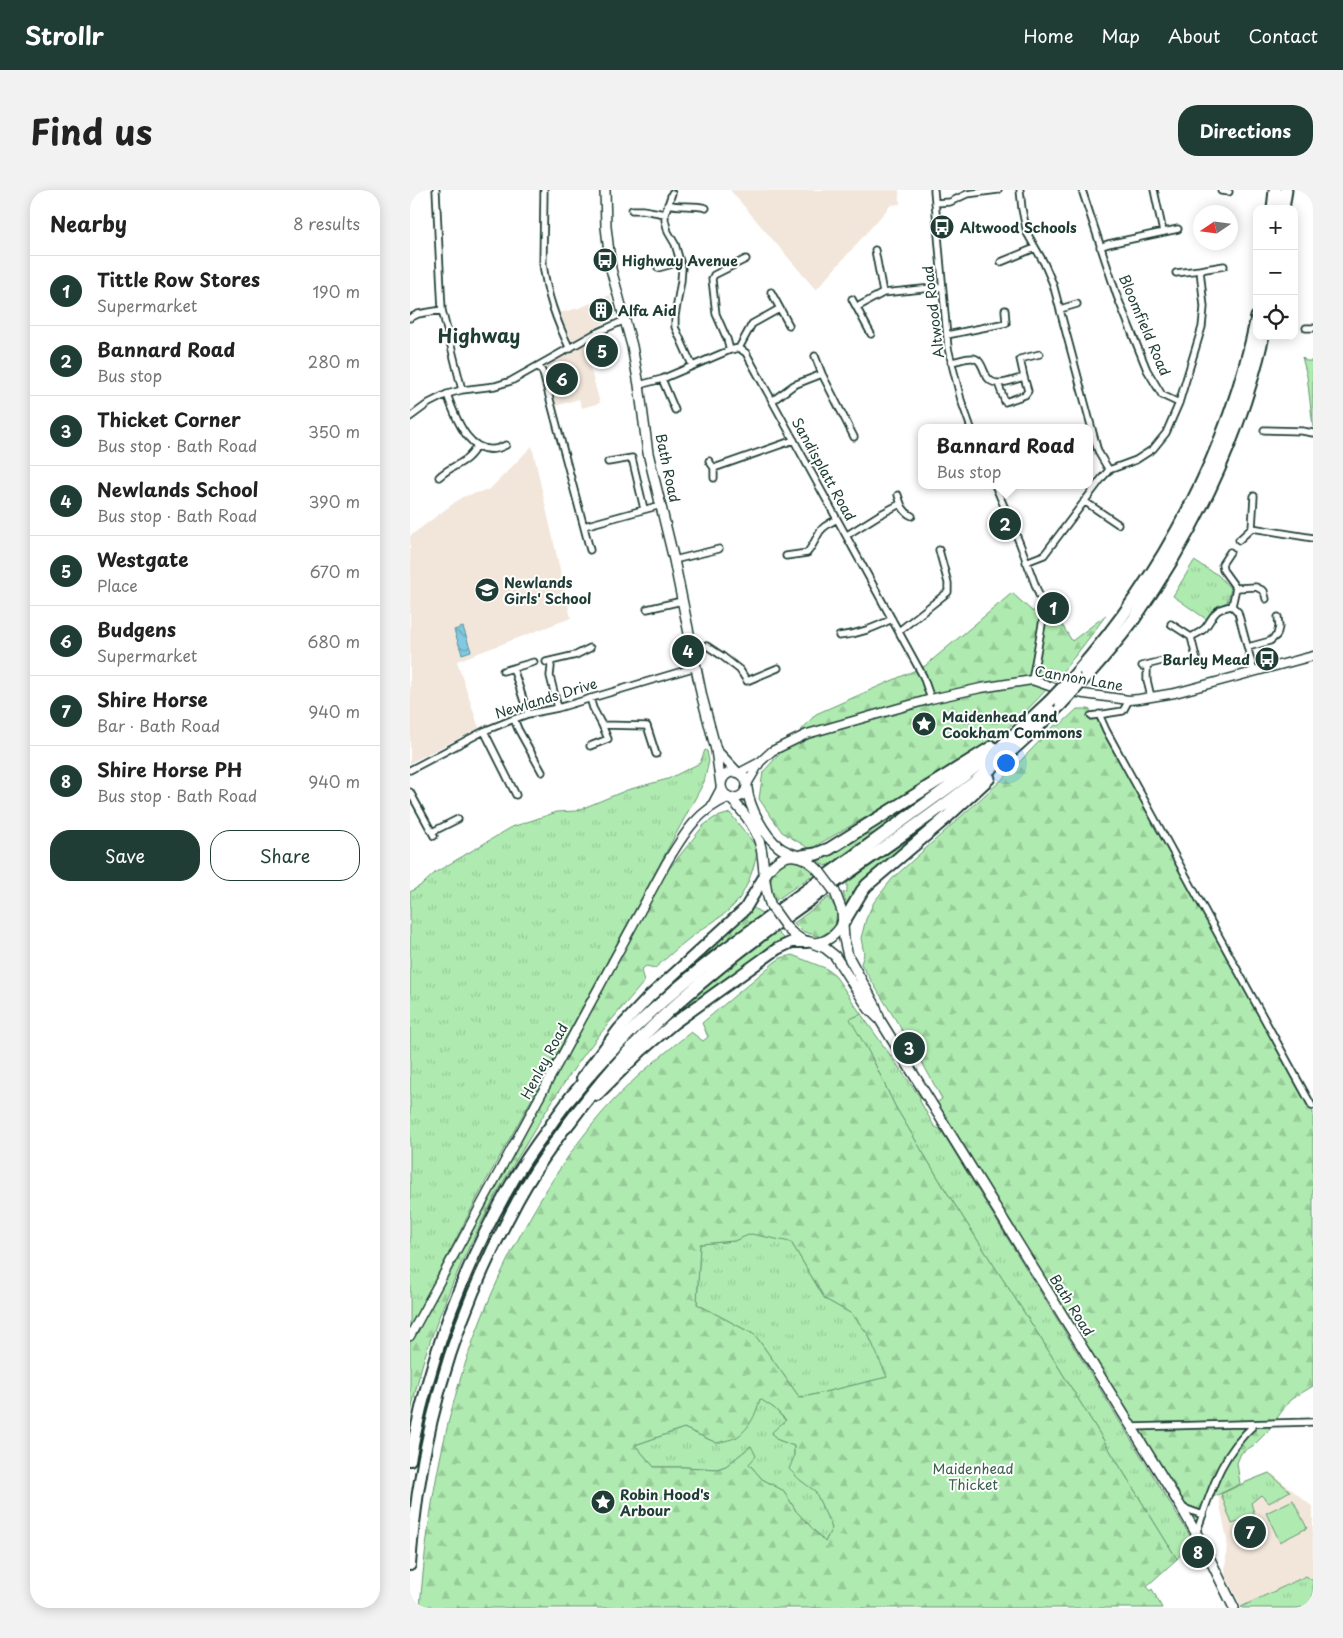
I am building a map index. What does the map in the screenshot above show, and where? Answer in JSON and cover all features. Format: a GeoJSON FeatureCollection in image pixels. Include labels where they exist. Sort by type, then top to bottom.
{"type":"FeatureCollection","features":[{"type":"Feature","properties":{"kind":"highway"},"geometry":{"type":"LineString","coordinates":[[1273,205],[1275,190]]}},
{"type":"Feature","properties":{"kind":"highway"},"geometry":{"type":"LineString","coordinates":[[1284,205],[1286,190]]}},
{"type":"Feature","properties":{"kind":"highway"},"geometry":{"type":"LineString","coordinates":[[410,1460],[434,1360],[461,1285],[510,1187],[536,1145],[568,1102],[597,1066],[632,1029],[692,975],[1020,737],[1061,704],[1140,592],[1182,521],[1208,468],[1233,405],[1253,332]]}},
{"type":"Feature","properties":{"kind":"highway"},"geometry":{"type":"LineString","coordinates":[[843,923],[867,885],[977,790],[1049,702],[1080,677],[1133,620],[1170,563],[1195,519],[1216,475],[1242,411],[1262,340]]}},
{"type":"Feature","properties":{"kind":"highway"},"geometry":{"type":"LineString","coordinates":[[799,856],[816,854],[828,849],[1020,737]]}},
{"type":"Feature","properties":{"kind":"highway"},"geometry":{"type":"LineString","coordinates":[[410,1565],[415,1512],[430,1426],[450,1354],[465,1311],[484,1266],[524,1187],[566,1126],[618,1062],[692,990],[765,933],[962,791],[1020,737]]}},
{"type":"Feature","properties":{"kind":"highway"},"geometry":{"type":"LineString","coordinates":[[568,1102],[589,1067],[619,1029],[677,970],[745,909],[764,877]]}},
{"type":"Feature","properties":{"kind":"highway"},"geometry":{"type":"LineString","coordinates":[[566,1126],[641,1051],[691,1010],[777,949],[789,943],[809,942]]}},
{"type":"Feature","properties":{"kind":"main road","name":"Bath Road"},"geometry":{"type":"LineString","coordinates":[[606,190],[606,226],[611,269],[625,320],[639,385],[648,452],[716,750],[721,786]]}},
{"type":"Feature","properties":{"kind":"main road","name":"Bath Road"},"geometry":{"type":"LineString","coordinates":[[716,750],[738,773]]}},
{"type":"Feature","properties":{"kind":"main road"},"geometry":{"type":"LineString","coordinates":[[738,773],[745,777],[747,786],[750,805],[771,839],[780,848],[799,856],[820,872],[835,892],[841,906],[843,923],[832,938],[822,942],[809,942],[794,935],[786,927],[772,906],[766,891],[762,850],[757,838],[745,813],[730,798],[724,795],[721,786],[722,780],[727,774],[738,773]]}},
{"type":"Feature","properties":{"kind":"main road"},"geometry":{"type":"LineString","coordinates":[[730,798],[740,798],[747,786]]}},
{"type":"Feature","properties":{"kind":"main road"},"geometry":{"type":"LineString","coordinates":[[764,877],[779,860],[799,856]]}},
{"type":"Feature","properties":{"kind":"main road","name":"Bath Road"},"geometry":{"type":"LineString","coordinates":[[843,923],[848,956],[875,1005],[880,1020],[1181,1507],[1234,1608]]}},
{"type":"Feature","properties":{"kind":"main road","name":"Bath Road"},"geometry":{"type":"LineString","coordinates":[[809,942],[825,948],[834,956],[869,1009],[880,1020]]}},
{"type":"Feature","properties":{"kind":"street"},"geometry":{"type":"LineString","coordinates":[[436,190],[442,310],[462,390]]}},
{"type":"Feature","properties":{"kind":"street"},"geometry":{"type":"LineString","coordinates":[[544,190],[543,264],[556,319],[570,349]]}},
{"type":"Feature","properties":{"kind":"street","name":"Altwood Road"},"geometry":{"type":"LineString","coordinates":[[934,190],[942,287],[951,362],[970,424]]}},
{"type":"Feature","properties":{"kind":"street"},"geometry":{"type":"LineString","coordinates":[[935,203],[950,202],[967,194],[998,190]]}},
{"type":"Feature","properties":{"kind":"street"},"geometry":{"type":"LineString","coordinates":[[1020,190],[1027,233],[1044,263],[1053,284],[1091,424]]}},
{"type":"Feature","properties":{"kind":"street","name":"Bloomfield Road"},"geometry":{"type":"LineString","coordinates":[[1082,190],[1117,296],[1147,370],[1162,395],[1179,403]]}},
{"type":"Feature","properties":{"kind":"street"},"geometry":{"type":"LineString","coordinates":[[1154,190],[1163,232]]}},
{"type":"Feature","properties":{"kind":"street"},"geometry":{"type":"LineString","coordinates":[[672,193],[665,214],[668,232],[675,244],[680,262],[681,281],[675,327],[690,356],[692,365]]}},
{"type":"Feature","properties":{"kind":"street"},"geometry":{"type":"LineString","coordinates":[[668,204],[675,207],[692,205],[706,208]]}},
{"type":"Feature","properties":{"kind":"street"},"geometry":{"type":"LineString","coordinates":[[632,210],[665,214]]}},
{"type":"Feature","properties":{"kind":"street"},"geometry":{"type":"LineString","coordinates":[[1100,247],[1178,229]]}},
{"type":"Feature","properties":{"kind":"street"},"geometry":{"type":"LineString","coordinates":[[1001,262],[1035,248]]}},
{"type":"Feature","properties":{"kind":"street"},"geometry":{"type":"LineString","coordinates":[[875,250],[883,293]]}},
{"type":"Feature","properties":{"kind":"street"},"geometry":{"type":"LineString","coordinates":[[730,350],[716,314],[712,279],[714,275],[746,259]]}},
{"type":"Feature","properties":{"kind":"street"},"geometry":{"type":"LineString","coordinates":[[658,268],[680,262]]}},
{"type":"Feature","properties":{"kind":"street"},"geometry":{"type":"LineString","coordinates":[[1176,273],[1224,266]]}},
{"type":"Feature","properties":{"kind":"street"},"geometry":{"type":"LineString","coordinates":[[1026,562],[1044,555],[1084,501],[1110,470],[1136,460],[1152,449],[1166,433],[1179,403],[1202,327],[1204,307],[1200,270]]}},
{"type":"Feature","properties":{"kind":"street"},"geometry":{"type":"LineString","coordinates":[[857,307],[883,293],[942,287]]}},
{"type":"Feature","properties":{"kind":"street"},"geometry":{"type":"LineString","coordinates":[[772,292],[779,309],[789,325]]}},
{"type":"Feature","properties":{"kind":"street"},"geometry":{"type":"LineString","coordinates":[[852,299],[871,334]]}},
{"type":"Feature","properties":{"kind":"street"},"geometry":{"type":"LineString","coordinates":[[1060,309],[1077,304]]}},
{"type":"Feature","properties":{"kind":"street"},"geometry":{"type":"LineString","coordinates":[[639,385],[662,379],[692,365],[739,348],[752,324],[779,309]]}},
{"type":"Feature","properties":{"kind":"street"},"geometry":{"type":"LineString","coordinates":[[410,318],[418,314],[442,310]]}},
{"type":"Feature","properties":{"kind":"street"},"geometry":{"type":"LineString","coordinates":[[947,335],[1008,323],[1005,310]]}},
{"type":"Feature","properties":{"kind":"street"},"geometry":{"type":"LineString","coordinates":[[410,417],[429,403],[447,394],[495,386],[511,381],[596,333],[625,320]]}},
{"type":"Feature","properties":{"kind":"street","name":"Sandisplatt Road"},"geometry":{"type":"LineString","coordinates":[[739,348],[746,353],[847,535],[923,676],[931,699]]}},
{"type":"Feature","properties":{"kind":"street"},"geometry":{"type":"LineString","coordinates":[[998,383],[1005,402],[1025,395],[1028,391],[1020,359],[1040,354]]}},
{"type":"Feature","properties":{"kind":"street"},"geometry":{"type":"LineString","coordinates":[[815,356],[854,438]]}},
{"type":"Feature","properties":{"kind":"street"},"geometry":{"type":"LineString","coordinates":[[951,362],[972,357],[980,361],[990,381],[998,383],[1024,377]]}},
{"type":"Feature","properties":{"kind":"street"},"geometry":{"type":"LineString","coordinates":[[539,366],[543,373],[590,550]]}},
{"type":"Feature","properties":{"kind":"street"},"geometry":{"type":"LineString","coordinates":[[772,401],[794,385],[822,374]]}},
{"type":"Feature","properties":{"kind":"street"},"geometry":{"type":"LineString","coordinates":[[662,379],[675,410]]}},
{"type":"Feature","properties":{"kind":"street"},"geometry":{"type":"LineString","coordinates":[[447,394],[470,439],[477,445],[489,450],[498,449],[506,445]]}},
{"type":"Feature","properties":{"kind":"street"},"geometry":{"type":"LineString","coordinates":[[1264,430],[1313,433]]}},
{"type":"Feature","properties":{"kind":"street"},"geometry":{"type":"LineString","coordinates":[[1093,433],[1100,455],[1110,470]]}},
{"type":"Feature","properties":{"kind":"street"},"geometry":{"type":"LineString","coordinates":[[714,468],[794,440]]}},
{"type":"Feature","properties":{"kind":"street"},"geometry":{"type":"LineString","coordinates":[[439,477],[467,460],[477,445]]}},
{"type":"Feature","properties":{"kind":"street"},"geometry":{"type":"LineString","coordinates":[[608,462],[632,458],[644,509]]}},
{"type":"Feature","properties":{"kind":"street"},"geometry":{"type":"LineString","coordinates":[[709,461],[714,468],[714,478]]}},
{"type":"Feature","properties":{"kind":"street"},"geometry":{"type":"LineString","coordinates":[[996,489],[1042,603],[1043,619],[1032,680]]}},
{"type":"Feature","properties":{"kind":"street"},"geometry":{"type":"LineString","coordinates":[[898,495],[900,504],[906,513],[912,516]]}},
{"type":"Feature","properties":{"kind":"street"},"geometry":{"type":"LineString","coordinates":[[1252,528],[1254,496]]}},
{"type":"Feature","properties":{"kind":"street"},"geometry":{"type":"LineString","coordinates":[[1084,501],[1118,524]]}},
{"type":"Feature","properties":{"kind":"street"},"geometry":{"type":"LineString","coordinates":[[847,535],[900,504]]}},
{"type":"Feature","properties":{"kind":"street"},"geometry":{"type":"LineString","coordinates":[[584,526],[661,505]]}},
{"type":"Feature","properties":{"kind":"street"},"geometry":{"type":"LineString","coordinates":[[786,556],[807,553],[814,545],[818,533],[837,519]]}},
{"type":"Feature","properties":{"kind":"street"},"geometry":{"type":"LineString","coordinates":[[1239,540],[1252,528],[1313,538]]}},
{"type":"Feature","properties":{"kind":"street"},"geometry":{"type":"LineString","coordinates":[[674,560],[719,549]]}},
{"type":"Feature","properties":{"kind":"street"},"geometry":{"type":"LineString","coordinates":[[899,632],[948,592],[948,583],[939,550]]}},
{"type":"Feature","properties":{"kind":"street"},"geometry":{"type":"LineString","coordinates":[[1230,552],[1222,564],[1223,570],[1236,588],[1232,606]]}},
{"type":"Feature","properties":{"kind":"street"},"geometry":{"type":"LineString","coordinates":[[1236,588],[1256,588],[1264,591],[1266,599]]}},
{"type":"Feature","properties":{"kind":"street"},"geometry":{"type":"LineString","coordinates":[[646,609],[682,601]]}},
{"type":"Feature","properties":{"kind":"street"},"geometry":{"type":"LineString","coordinates":[[1191,637],[1204,629],[1213,614],[1225,607],[1232,606]]}},
{"type":"Feature","properties":{"kind":"street"},"geometry":{"type":"LineString","coordinates":[[1232,606],[1238,612],[1254,672]]}},
{"type":"Feature","properties":{"kind":"street"},"geometry":{"type":"LineString","coordinates":[[1248,647],[1270,640],[1277,635],[1278,618]]}},
{"type":"Feature","properties":{"kind":"street"},"geometry":{"type":"LineString","coordinates":[[839,636],[855,635],[871,630],[892,619]]}},
{"type":"Feature","properties":{"kind":"street"},"geometry":{"type":"LineString","coordinates":[[1171,624],[1191,637],[1197,661]]}},
{"type":"Feature","properties":{"kind":"street"},"geometry":{"type":"LineString","coordinates":[[691,644],[707,646],[740,670],[747,681],[778,668]]}},
{"type":"Feature","properties":{"kind":"street"},"geometry":{"type":"LineString","coordinates":[[558,708],[550,676],[552,667],[548,662],[590,648]]}},
{"type":"Feature","properties":{"kind":"street","name":"Cannon Lane"},"geometry":{"type":"LineString","coordinates":[[738,773],[760,762],[772,751],[807,734],[931,699],[982,688],[1032,680],[1055,688],[1084,694],[1129,700],[1175,693],[1313,656]]}},
{"type":"Feature","properties":{"kind":"street"},"geometry":{"type":"LineString","coordinates":[[1151,697],[1144,666],[1162,661]]}},
{"type":"Feature","properties":{"kind":"street"},"geometry":{"type":"LineString","coordinates":[[503,671],[534,662]]}},
{"type":"Feature","properties":{"kind":"street"},"geometry":{"type":"LineString","coordinates":[[513,668],[528,714]]}},
{"type":"Feature","properties":{"kind":"street","name":"Newlands Drive"},"geometry":{"type":"LineString","coordinates":[[410,770],[484,732],[528,714],[558,708],[696,668]]}},
{"type":"Feature","properties":{"kind":"street"},"geometry":{"type":"LineString","coordinates":[[590,698],[608,739],[590,746]]}},
{"type":"Feature","properties":{"kind":"street"},"geometry":{"type":"LineString","coordinates":[[1091,716],[1123,711],[1129,700]]}},
{"type":"Feature","properties":{"kind":"street"},"geometry":{"type":"LineString","coordinates":[[1099,714],[1312,1106]]}},
{"type":"Feature","properties":{"kind":"street"},"geometry":{"type":"LineString","coordinates":[[514,719],[542,772]]}},
{"type":"Feature","properties":{"kind":"street"},"geometry":{"type":"LineString","coordinates":[[602,725],[647,726],[656,754]]}},
{"type":"Feature","properties":{"kind":"street"},"geometry":{"type":"LineString","coordinates":[[484,732],[516,795]]}},
{"type":"Feature","properties":{"kind":"street","name":"Cannon Lane"},"geometry":{"type":"LineString","coordinates":[[747,786],[760,762]]}},
{"type":"Feature","properties":{"kind":"street","name":"Henley Road"},"geometry":{"type":"LineString","coordinates":[[410,1336],[667,862],[687,829],[710,807],[721,786]]}},
{"type":"Feature","properties":{"kind":"street"},"geometry":{"type":"LineString","coordinates":[[410,792],[433,834],[458,819]]}},
{"type":"Feature","properties":{"kind":"street","name":"Henley Road"},"geometry":{"type":"LineString","coordinates":[[710,807],[730,798]]}},
{"type":"Feature","properties":{"kind":"street"},"geometry":{"type":"LineString","coordinates":[[1131,1427],[1313,1422]]}},
{"type":"Feature","properties":{"kind":"street"},"geometry":{"type":"LineString","coordinates":[[1196,1534],[1221,1466],[1239,1438],[1255,1424]]}},
{"type":"Feature","properties":{"kind":"street"},"geometry":{"type":"LineString","coordinates":[[1181,1507],[1203,1515]]}},
{"type":"Feature","properties":{"kind":"shaded area"},"geometry":{"type":"Polygon","coordinates":[[[730,190],[899,190],[900,204],[891,205],[816,290],[730,190]]]}},
{"type":"Feature","properties":{"kind":"shaded area"},"geometry":{"type":"Polygon","coordinates":[[[610,295],[616,316],[572,341],[559,313],[579,308],[610,295]]]}},
{"type":"Feature","properties":{"kind":"shaded area"},"geometry":{"type":"Polygon","coordinates":[[[584,345],[600,403],[582,408],[579,399],[556,406],[545,368],[584,345]]]}},
{"type":"Feature","properties":{"kind":"shaded area","name":"Newlands Girls' School"},"geometry":{"type":"Polygon","coordinates":[[[532,446],[571,618],[457,661],[479,728],[410,763],[410,536],[462,497],[490,489],[532,446]]]}},
{"type":"Feature","properties":{"kind":"shaded area"},"geometry":{"type":"Polygon","coordinates":[[[1054,597],[1066,618],[1056,624],[1044,607],[1045,603],[1054,597]]]}},
{"type":"Feature","properties":{"kind":"shaded area"},"geometry":{"type":"Polygon","coordinates":[[[1270,1472],[1313,1507],[1313,1608],[1242,1608],[1225,1574],[1227,1540],[1218,1495],[1270,1472]]]}},
{"type":"Feature","properties":{"kind":"green space"},"geometry":{"type":"Polygon","coordinates":[[[1302,357],[1306,361],[1313,361],[1313,427],[1307,376],[1302,357]]]}},
{"type":"Feature","properties":{"kind":"green space"},"geometry":{"type":"Polygon","coordinates":[[[1194,561],[1218,575],[1231,589],[1227,602],[1214,609],[1206,619],[1173,596],[1194,561]]]}},
{"type":"Feature","properties":{"kind":"green space"},"geometry":{"type":"Polygon","coordinates":[[[1012,593],[1032,611],[1056,615],[1072,641],[1106,615],[1067,666],[1024,713],[979,750],[810,849],[782,832],[759,799],[763,772],[816,714],[925,666],[1012,593]]]}},
{"type":"Feature","properties":{"kind":"green space"},"geometry":{"type":"Polygon","coordinates":[[[1077,709],[1089,709],[1097,720],[1313,1112],[1313,1386],[1290,1400],[1267,1432],[1254,1445],[1241,1453],[1237,1463],[1240,1484],[1211,1498],[1200,1529],[936,1103],[942,1099],[923,1064],[861,964],[864,954],[861,938],[866,919],[874,902],[892,879],[1007,775],[1055,725],[1059,726],[1077,709]]]}},
{"type":"Feature","properties":{"kind":"green space"},"geometry":{"type":"Polygon","coordinates":[[[705,750],[707,751],[709,761],[704,782],[485,1183],[410,1328],[410,892],[423,884],[436,872],[512,827],[557,812],[576,811],[627,790],[668,779],[700,763],[705,750]]]}},
{"type":"Feature","properties":{"kind":"green space"},"geometry":{"type":"Polygon","coordinates":[[[933,789],[934,791],[833,864],[825,866],[817,860],[933,789]]]}},
{"type":"Feature","properties":{"kind":"green space"},"geometry":{"type":"Polygon","coordinates":[[[945,811],[873,873],[854,892],[847,905],[843,893],[847,892],[847,883],[945,811]]]}},
{"type":"Feature","properties":{"kind":"green space"},"geometry":{"type":"Polygon","coordinates":[[[730,813],[758,849],[751,875],[743,893],[729,910],[696,933],[655,968],[646,966],[641,970],[644,982],[593,1043],[550,1105],[496,1195],[456,1275],[424,1359],[410,1417],[410,1343],[665,874],[704,825],[714,818],[730,813]]]}},
{"type":"Feature","properties":{"kind":"green space"},"geometry":{"type":"Polygon","coordinates":[[[788,860],[812,867],[814,874],[775,901],[771,887],[772,877],[777,869],[788,860]]]}},
{"type":"Feature","properties":{"kind":"green space"},"geometry":{"type":"Polygon","coordinates":[[[829,897],[837,911],[835,927],[820,937],[802,931],[794,923],[829,897]]]}},
{"type":"Feature","properties":{"kind":"green space"},"geometry":{"type":"Polygon","coordinates":[[[751,906],[763,914],[707,954],[641,1011],[648,1004],[751,906]]]}},
{"type":"Feature","properties":{"kind":"green space"},"geometry":{"type":"Polygon","coordinates":[[[777,932],[785,940],[763,954],[643,1043],[709,983],[777,932]]]}},
{"type":"Feature","properties":{"kind":"green space","name":"Maidenhead Thicket"},"geometry":{"type":"Polygon","coordinates":[[[792,955],[825,968],[834,974],[861,1014],[850,1019],[871,1056],[895,1106],[946,1191],[1038,1334],[1177,1559],[1147,1586],[1150,1591],[1152,1589],[1162,1608],[420,1608],[432,1502],[454,1401],[469,1352],[487,1304],[509,1256],[535,1209],[580,1140],[621,1092],[691,1032],[703,1041],[708,1037],[702,1023],[781,958],[792,955]],[[751,1234],[734,1241],[700,1244],[697,1304],[755,1335],[800,1398],[887,1377],[868,1334],[852,1314],[825,1299],[791,1242],[751,1234]],[[760,1399],[749,1425],[735,1438],[717,1443],[684,1428],[635,1445],[654,1467],[717,1469],[726,1466],[751,1446],[756,1456],[749,1464],[762,1479],[784,1491],[796,1511],[825,1542],[832,1528],[815,1491],[789,1469],[794,1457],[794,1446],[776,1439],[772,1432],[786,1420],[774,1408],[760,1399]]]}},
{"type":"Feature","properties":{"kind":"green space"},"geometry":{"type":"Polygon","coordinates":[[[861,1014],[920,1097],[920,1101],[934,1126],[941,1130],[1192,1539],[1177,1559],[1038,1334],[946,1191],[895,1106],[871,1056],[849,1019],[861,1014]]]}},
{"type":"Feature","properties":{"kind":"green space"},"geometry":{"type":"Polygon","coordinates":[[[751,1233],[791,1242],[825,1299],[852,1314],[868,1334],[888,1377],[800,1398],[755,1335],[697,1304],[700,1244],[734,1241],[751,1233]]]}},
{"type":"Feature","properties":{"kind":"green space"},"geometry":{"type":"Polygon","coordinates":[[[760,1398],[774,1408],[786,1421],[772,1433],[776,1439],[794,1446],[794,1457],[800,1480],[815,1490],[832,1528],[825,1542],[796,1511],[784,1491],[762,1479],[749,1464],[751,1446],[726,1466],[717,1469],[654,1467],[635,1445],[684,1428],[717,1443],[760,1398]]]}},
{"type":"Feature","properties":{"kind":"green space"},"geometry":{"type":"Polygon","coordinates":[[[1269,1473],[1290,1491],[1269,1503],[1261,1495],[1251,1503],[1255,1516],[1232,1524],[1221,1494],[1269,1473]]]}},
{"type":"Feature","properties":{"kind":"green space"},"geometry":{"type":"Polygon","coordinates":[[[1293,1500],[1307,1528],[1280,1542],[1266,1513],[1293,1500]]]}},
{"type":"Feature","properties":{"kind":"green space"},"geometry":{"type":"Polygon","coordinates":[[[1306,1576],[1313,1581],[1313,1608],[1241,1607],[1306,1576]]]}},
{"type":"Feature","properties":{"kind":"water"},"geometry":{"type":"Polygon","coordinates":[[[463,627],[471,651],[462,654],[454,630],[463,627]]]}},
{"type":"Feature","properties":{"kind":"place","name":"Altwood Schools"},"geometry":{"type":"Point","coordinates":[942,227]}},
{"type":"Feature","properties":{"kind":"place","name":"Highway Avenue"},"geometry":{"type":"Point","coordinates":[605,260]}},
{"type":"Feature","properties":{"kind":"place","name":"Alfa Aid"},"geometry":{"type":"Point","coordinates":[601,310]}},
{"type":"Feature","properties":{"kind":"place","name":"Westgate"},"geometry":{"type":"Point","coordinates":[602,351]}},
{"type":"Feature","properties":{"kind":"place","name":"Budgens"},"geometry":{"type":"Point","coordinates":[562,379]}},
{"type":"Feature","properties":{"kind":"place","name":"Bannard Road"},"geometry":{"type":"Point","coordinates":[1005,524]}},
{"type":"Feature","properties":{"kind":"place","name":"Newlands Girls' School"},"geometry":{"type":"Point","coordinates":[487,590]}},
{"type":"Feature","properties":{"kind":"place","name":"Tittle Row Stores"},"geometry":{"type":"Point","coordinates":[1053,608]}},
{"type":"Feature","properties":{"kind":"place","name":"Newlands School"},"geometry":{"type":"Point","coordinates":[688,651]}},
{"type":"Feature","properties":{"kind":"place","name":"Barley Mead"},"geometry":{"type":"Point","coordinates":[1267,659]}},
{"type":"Feature","properties":{"kind":"place","name":"Maidenhead and Cookham Commons"},"geometry":{"type":"Point","coordinates":[924,724]}},
{"type":"Feature","properties":{"kind":"place","name":"Thicket Corner"},"geometry":{"type":"Point","coordinates":[909,1048]}},
{"type":"Feature","properties":{"kind":"place","name":"Robin Hood's Arbour"},"geometry":{"type":"Point","coordinates":[603,1502]}},
{"type":"Feature","properties":{"kind":"place","name":"Shire Horse"},"geometry":{"type":"Point","coordinates":[1250,1532]}},
{"type":"Feature","properties":{"kind":"place","name":"Shire Horse PH"},"geometry":{"type":"Point","coordinates":[1198,1552]}},
{"type":"Feature","properties":{"kind":"district","name":"Highway"},"geometry":{"type":"Point","coordinates":[479,335]}}]}
